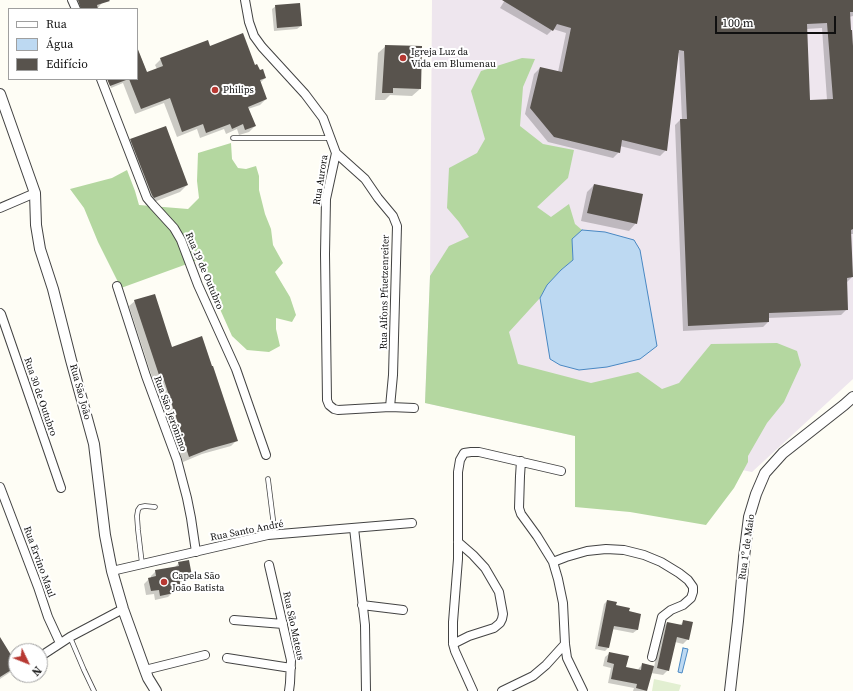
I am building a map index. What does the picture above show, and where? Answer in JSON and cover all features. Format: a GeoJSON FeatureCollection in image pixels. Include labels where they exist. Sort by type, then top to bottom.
{"type":"FeatureCollection","features":[{"type":"Feature","properties":{"kind":"street","name":"Rua Aurora"},"geometry":{"type":"LineString","coordinates":[[245,0],[249,22],[254,36],[305,94],[323,118],[336,153],[326,199],[325,254],[327,400],[330,406],[338,410],[390,407]]}},
{"type":"Feature","properties":{"kind":"street","name":"Rua 19 de Outubro"},"geometry":{"type":"LineString","coordinates":[[101,80],[147,198],[174,228],[181,240],[198,285],[236,369],[266,455]]}},
{"type":"Feature","properties":{"kind":"street","name":"Rua São João"},"geometry":{"type":"LineString","coordinates":[[0,94],[35,192],[36,225],[40,249],[53,289],[94,444],[105,535],[112,571],[123,609],[145,670],[156,691]]}},
{"type":"Feature","properties":{"kind":"street","name":"Rua Alfons Pfuetzenreiter"},"geometry":{"type":"LineString","coordinates":[[336,153],[364,179],[393,216],[397,226],[393,375],[390,407]]}},
{"type":"Feature","properties":{"kind":"street"},"geometry":{"type":"LineString","coordinates":[[0,208],[35,192]]}},
{"type":"Feature","properties":{"kind":"street","name":"Rua São Jerônimo"},"geometry":{"type":"LineString","coordinates":[[117,286],[146,376],[177,460],[187,498],[196,552]]}},
{"type":"Feature","properties":{"kind":"street","name":"Rua 30 de Outubro"},"geometry":{"type":"LineString","coordinates":[[0,313],[61,488]]}},
{"type":"Feature","properties":{"kind":"street","name":"Rua 1º de Maio"},"geometry":{"type":"LineString","coordinates":[[731,690],[749,517],[756,494],[765,473],[783,453],[844,405],[853,396]]}},
{"type":"Feature","properties":{"kind":"street"},"geometry":{"type":"LineString","coordinates":[[390,407],[414,408]]}},
{"type":"Feature","properties":{"kind":"street"},"geometry":{"type":"LineString","coordinates":[[473,691],[453,644],[453,622],[458,559],[458,472],[460,460],[464,453],[479,452],[561,471]]}},
{"type":"Feature","properties":{"kind":"street"},"geometry":{"type":"LineString","coordinates":[[521,461],[519,508],[521,514],[553,562],[564,603],[565,644],[567,658],[583,691]]}},
{"type":"Feature","properties":{"kind":"street","name":"Rua Ervino Maul"},"geometry":{"type":"LineString","coordinates":[[0,488],[48,617],[60,643]]}},
{"type":"Feature","properties":{"kind":"street","name":"Rua Santo André"},"geometry":{"type":"LineString","coordinates":[[112,571],[268,535],[412,523]]}},
{"type":"Feature","properties":{"kind":"street"},"geometry":{"type":"LineString","coordinates":[[354,528],[365,625],[366,691]]}},
{"type":"Feature","properties":{"kind":"street"},"geometry":{"type":"LineString","coordinates":[[453,644],[469,636],[494,628],[502,620],[503,614],[499,592],[485,568],[458,542]]}},
{"type":"Feature","properties":{"kind":"street"},"geometry":{"type":"LineString","coordinates":[[553,562],[587,551],[606,549],[624,550],[644,554],[661,562],[688,580],[693,587],[691,598],[683,605],[670,610],[662,616],[652,657]]}},
{"type":"Feature","properties":{"kind":"street","name":"Rua São Mateus"},"geometry":{"type":"LineString","coordinates":[[269,565],[291,660],[289,691]]}},
{"type":"Feature","properties":{"kind":"street"},"geometry":{"type":"LineString","coordinates":[[362,605],[403,610]]}},
{"type":"Feature","properties":{"kind":"street"},"geometry":{"type":"LineString","coordinates":[[48,652],[70,637],[123,609]]}},
{"type":"Feature","properties":{"kind":"street"},"geometry":{"type":"LineString","coordinates":[[234,620],[283,624]]}},
{"type":"Feature","properties":{"kind":"street"},"geometry":{"type":"LineString","coordinates":[[502,691],[533,676],[546,665],[565,644]]}},
{"type":"Feature","properties":{"kind":"street"},"geometry":{"type":"LineString","coordinates":[[145,670],[205,655]]}},
{"type":"Feature","properties":{"kind":"street"},"geometry":{"type":"LineString","coordinates":[[227,658],[291,668]]}},
{"type":"Feature","properties":{"kind":"lane"},"geometry":{"type":"LineString","coordinates":[[233,138],[331,138]]}},
{"type":"Feature","properties":{"kind":"lane"},"geometry":{"type":"LineString","coordinates":[[268,479],[275,535]]}},
{"type":"Feature","properties":{"kind":"lane"},"geometry":{"type":"LineString","coordinates":[[142,564],[138,530],[138,510],[144,506],[155,507]]}},
{"type":"Feature","properties":{"kind":"lane"},"geometry":{"type":"LineString","coordinates":[[70,637],[94,691]]}},
{"type":"Feature","properties":{"kind":"shaded area"},"geometry":{"type":"Polygon","coordinates":[[[432,0],[853,0],[853,379],[752,472],[575,436],[425,403],[430,276],[432,0]]]}},
{"type":"Feature","properties":{"kind":"green space"},"geometry":{"type":"Polygon","coordinates":[[[522,58],[535,59],[523,87],[520,126],[543,144],[574,150],[568,178],[537,207],[551,217],[569,204],[575,224],[582,230],[572,242],[573,260],[547,285],[540,298],[509,332],[518,364],[591,383],[638,372],[662,389],[679,383],[711,344],[777,343],[797,351],[801,365],[784,402],[767,423],[748,456],[748,462],[734,488],[706,525],[630,512],[575,507],[575,436],[425,403],[430,276],[449,246],[469,237],[447,208],[449,168],[477,153],[485,139],[471,91],[481,71],[522,58]]]}},
{"type":"Feature","properties":{"kind":"green space"},"geometry":{"type":"Polygon","coordinates":[[[231,143],[232,159],[238,168],[246,169],[256,166],[259,176],[259,190],[265,214],[271,229],[273,245],[283,263],[275,272],[290,297],[296,315],[292,322],[276,318],[276,329],[280,346],[269,352],[247,350],[232,336],[198,260],[121,288],[98,242],[84,208],[70,189],[112,178],[127,170],[139,205],[188,209],[199,198],[197,181],[198,153],[231,143]]]}},
{"type":"Feature","properties":{"kind":"green space"},"geometry":{"type":"Polygon","coordinates":[[[654,679],[681,685],[679,691],[652,691],[654,679]]]}},
{"type":"Feature","properties":{"kind":"water"},"geometry":{"type":"Polygon","coordinates":[[[582,230],[605,232],[634,240],[640,250],[657,346],[640,359],[607,367],[579,370],[560,365],[550,359],[540,298],[547,285],[573,260],[572,239],[582,230]]]}},
{"type":"Feature","properties":{"kind":"water"},"geometry":{"type":"Polygon","coordinates":[[[683,648],[688,649],[682,673],[678,672],[683,648]]]}},
{"type":"Feature","properties":{"kind":"building"},"geometry":{"type":"Polygon","coordinates":[[[78,0],[110,1],[97,5],[98,8],[81,8],[78,0]]]}},
{"type":"Feature","properties":{"kind":"building"},"geometry":{"type":"Polygon","coordinates":[[[502,0],[853,0],[853,12],[850,12],[853,46],[853,229],[851,230],[853,277],[847,278],[848,310],[769,313],[769,322],[688,326],[680,119],[687,119],[684,51],[679,50],[667,151],[622,140],[620,153],[554,137],[530,108],[540,67],[562,72],[571,28],[557,24],[553,31],[502,0]],[[827,23],[807,24],[810,100],[833,99],[827,23]]]}},
{"type":"Feature","properties":{"kind":"building"},"geometry":{"type":"Polygon","coordinates":[[[300,3],[302,26],[277,28],[275,5],[300,3]]]}},
{"type":"Feature","properties":{"kind":"building","name":"Philips"},"geometry":{"type":"Polygon","coordinates":[[[243,33],[255,65],[257,64],[260,70],[263,69],[266,78],[260,80],[267,99],[248,107],[256,126],[245,130],[243,124],[232,129],[230,124],[206,133],[203,124],[182,132],[170,98],[141,109],[129,80],[138,80],[138,50],[147,72],[163,66],[160,58],[208,40],[210,46],[243,33]]]}},
{"type":"Feature","properties":{"kind":"building","name":"Igreja Luz da Vida em Blumenau"},"geometry":{"type":"Polygon","coordinates":[[[385,45],[422,46],[421,89],[393,88],[393,93],[382,93],[385,45]]]}},
{"type":"Feature","properties":{"kind":"building"},"geometry":{"type":"Polygon","coordinates":[[[107,80],[126,80],[110,86],[107,80]]]}},
{"type":"Feature","properties":{"kind":"building"},"geometry":{"type":"Polygon","coordinates":[[[166,126],[188,185],[154,198],[130,139],[166,126]]]}},
{"type":"Feature","properties":{"kind":"building"},"geometry":{"type":"Polygon","coordinates":[[[594,184],[643,194],[637,224],[587,213],[594,184]]]}},
{"type":"Feature","properties":{"kind":"building"},"geometry":{"type":"Polygon","coordinates":[[[155,294],[172,347],[202,336],[238,441],[209,449],[189,457],[162,374],[159,375],[134,300],[155,294]]]}},
{"type":"Feature","properties":{"kind":"building","name":"Capela São João Batista"},"geometry":{"type":"Polygon","coordinates":[[[189,560],[192,576],[179,579],[181,586],[174,587],[174,593],[160,596],[159,590],[151,591],[148,578],[156,576],[155,570],[179,566],[178,562],[189,560]]]}},
{"type":"Feature","properties":{"kind":"building"},"geometry":{"type":"Polygon","coordinates":[[[607,600],[617,602],[616,605],[630,608],[629,611],[641,614],[638,630],[614,626],[609,648],[598,646],[607,600]]]}},
{"type":"Feature","properties":{"kind":"building"},"geometry":{"type":"Polygon","coordinates":[[[683,620],[693,622],[689,640],[677,637],[669,671],[657,668],[667,622],[682,625],[683,620]]]}},
{"type":"Feature","properties":{"kind":"building"},"geometry":{"type":"Polygon","coordinates":[[[0,637],[8,650],[8,672],[0,677],[0,637]]]}},
{"type":"Feature","properties":{"kind":"building"},"geometry":{"type":"Polygon","coordinates":[[[609,652],[629,656],[626,667],[641,670],[642,663],[654,666],[647,691],[636,688],[637,684],[611,679],[614,664],[607,662],[609,652]]]}},
{"type":"Feature","properties":{"kind":"place","name":"Igreja Luz da Vida em Blumenau"},"geometry":{"type":"Point","coordinates":[403,58]}},
{"type":"Feature","properties":{"kind":"place","name":"Philips"},"geometry":{"type":"Point","coordinates":[215,90]}},
{"type":"Feature","properties":{"kind":"place","name":"Capela São João Batista"},"geometry":{"type":"Point","coordinates":[164,582]}}]}
